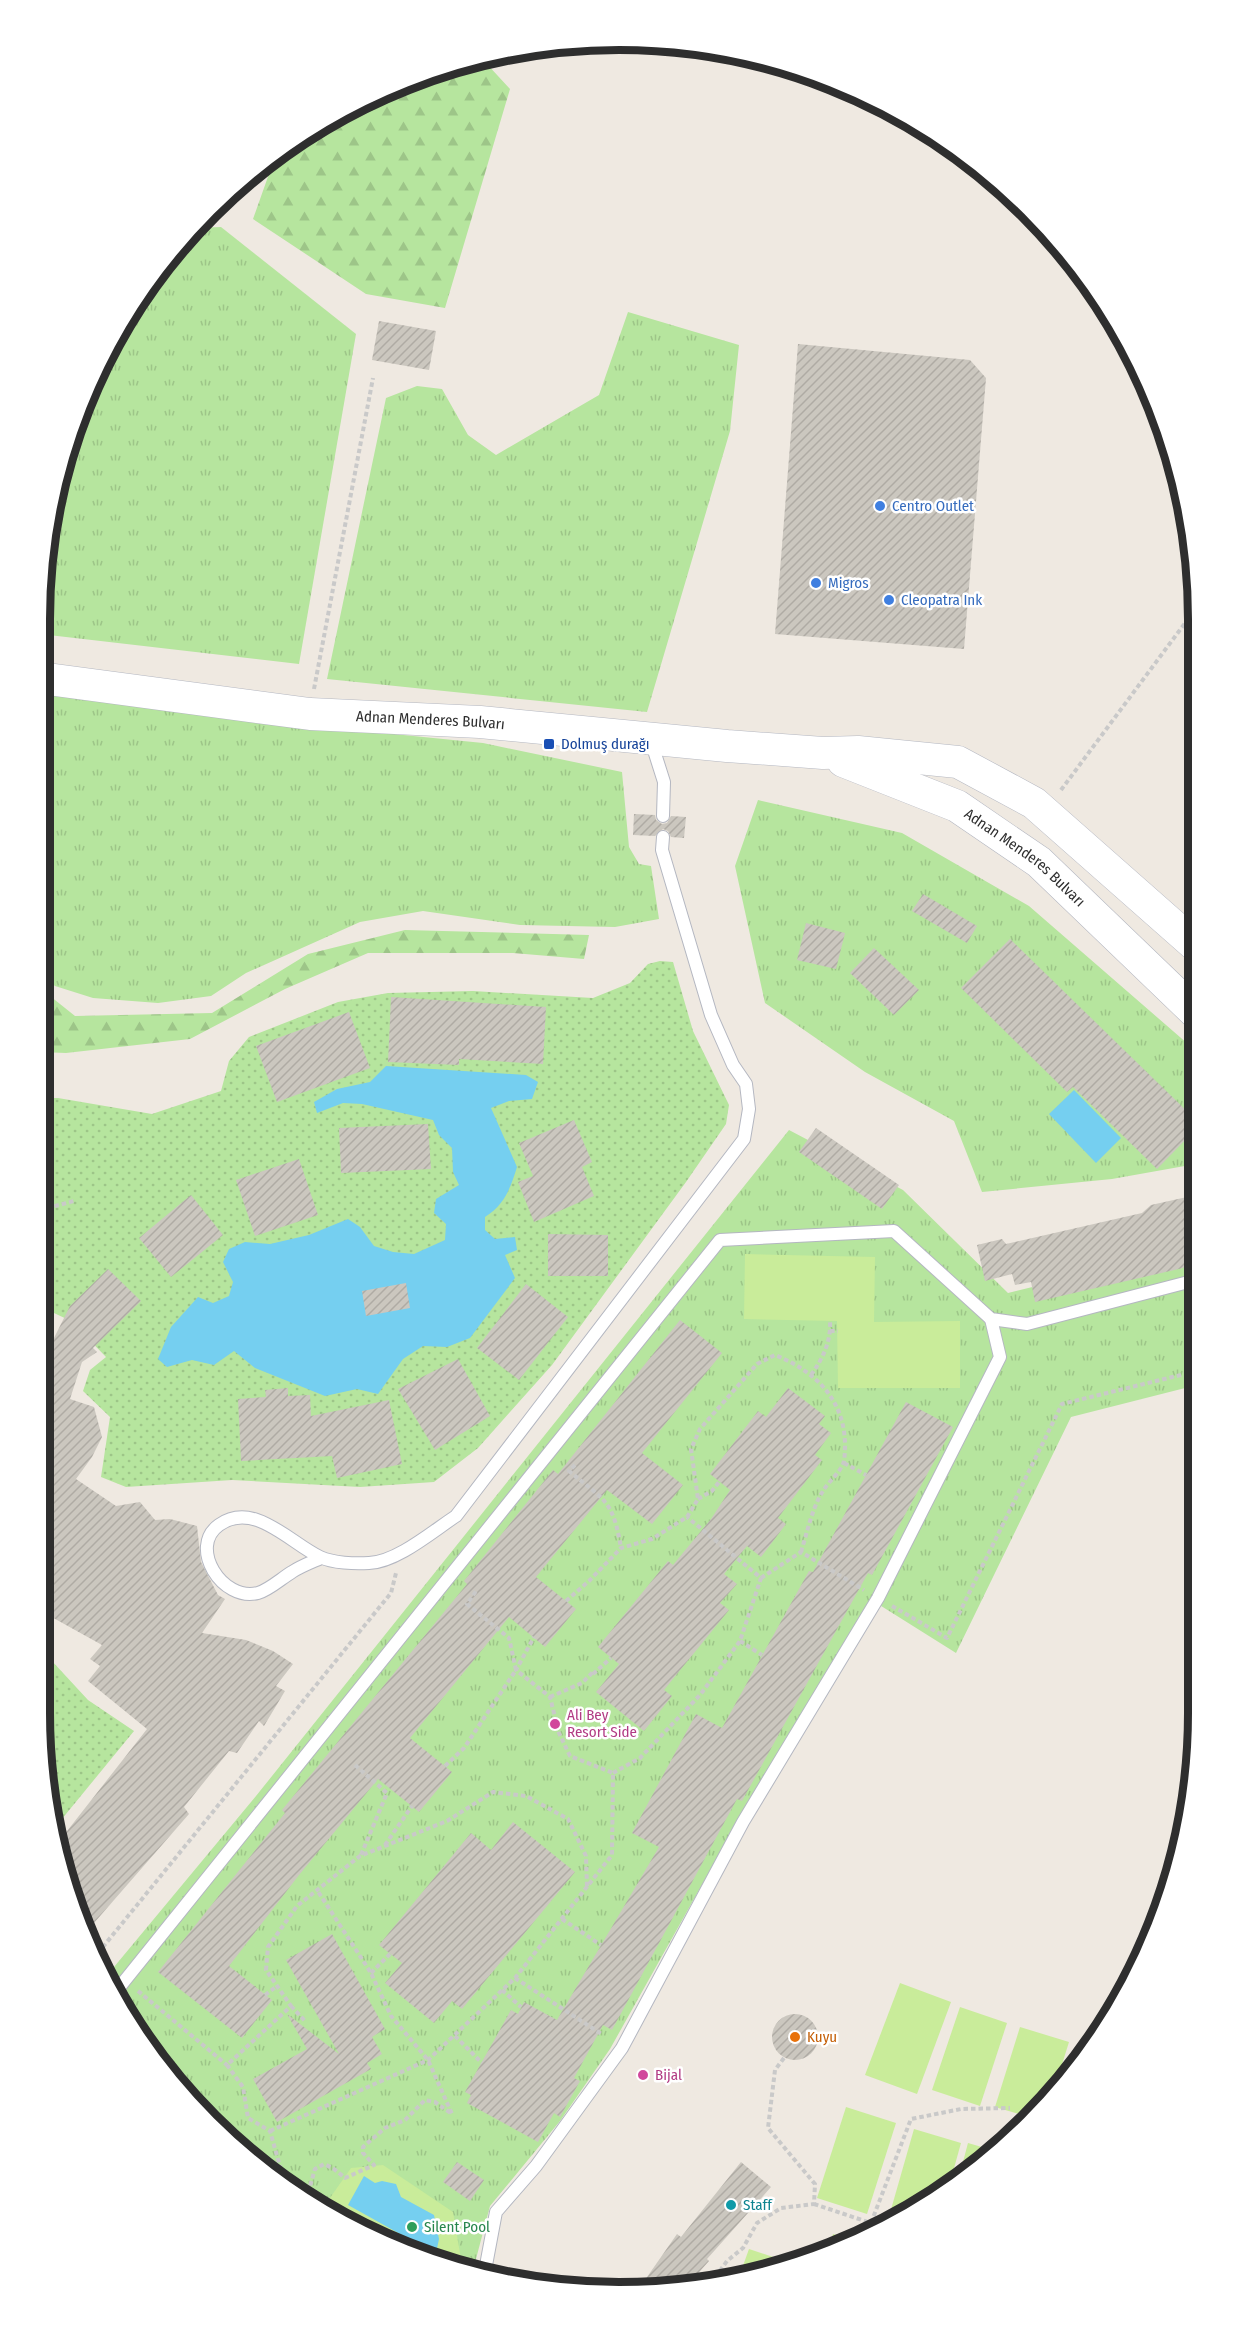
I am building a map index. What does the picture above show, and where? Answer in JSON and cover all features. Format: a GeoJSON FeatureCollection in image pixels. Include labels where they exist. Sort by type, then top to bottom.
{"type":"FeatureCollection","features":[{"type":"Feature","properties":{"kind":"main road","name":"Adnan Menderes Bulvarı"},"geometry":{"type":"LineString","coordinates":[[49,679],[310,714],[480,723],[651,740],[823,753],[858,752],[958,762],[1034,803],[1189,940]]}},
{"type":"Feature","properties":{"kind":"main road","name":"Adnan Menderes Bulvarı"},"geometry":{"type":"LineString","coordinates":[[823,753],[957,806],[1040,862],[1189,1005]]}},
{"type":"Feature","properties":{"kind":"lane"},"geometry":{"type":"LineString","coordinates":[[651,740],[664,782],[663,816]]}},
{"type":"Feature","properties":{"kind":"lane"},"geometry":{"type":"LineString","coordinates":[[321,1558],[296,1570],[259,1593],[241,1594],[222,1583],[210,1565],[207,1553],[215,1528],[226,1520],[243,1517],[260,1520],[321,1558],[371,1564],[402,1552],[456,1516],[744,1139],[749,1109],[746,1083],[733,1065],[711,1015],[662,850],[663,837]]}},
{"type":"Feature","properties":{"kind":"lane"},"geometry":{"type":"LineString","coordinates":[[120,1987],[720,1240],[894,1231],[991,1319],[1027,1324],[1189,1282]]}},
{"type":"Feature","properties":{"kind":"lane"},"geometry":{"type":"LineString","coordinates":[[486,2266],[496,2212],[536,2166],[622,2048],[743,1822],[878,1598],[1000,1357],[991,1319]]}},
{"type":"Feature","properties":{"kind":"path"},"geometry":{"type":"LineString","coordinates":[[310,714],[373,378]]}},
{"type":"Feature","properties":{"kind":"path"},"geometry":{"type":"LineString","coordinates":[[1044,813],[1189,618]]}},
{"type":"Feature","properties":{"kind":"path"},"geometry":{"type":"LineString","coordinates":[[49,1208],[74,1201]]}},
{"type":"Feature","properties":{"kind":"path"},"geometry":{"type":"LineString","coordinates":[[811,1375],[824,1356],[831,1330],[830,1321]]}},
{"type":"Feature","properties":{"kind":"path"},"geometry":{"type":"LineString","coordinates":[[831,1330],[838,1331]]}},
{"type":"Feature","properties":{"kind":"path"},"geometry":{"type":"LineString","coordinates":[[613,1773],[640,1758],[682,1711],[700,1695],[740,1641],[760,1578],[801,1552],[822,1492],[844,1464],[843,1419],[825,1388],[796,1364],[775,1355],[757,1364],[700,1430],[691,1449],[698,1499]]}},
{"type":"Feature","properties":{"kind":"path"},"geometry":{"type":"LineString","coordinates":[[801,1552],[947,1638],[1062,1404],[1189,1373]]}},
{"type":"Feature","properties":{"kind":"path"},"geometry":{"type":"LineString","coordinates":[[844,1464],[866,1475]]}},
{"type":"Feature","properties":{"kind":"path"},"geometry":{"type":"LineString","coordinates":[[576,1465],[569,1471],[610,1505],[617,1525],[621,1548]]}},
{"type":"Feature","properties":{"kind":"path"},"geometry":{"type":"LineString","coordinates":[[566,1601],[590,1581],[621,1548],[652,1539],[687,1517],[698,1499],[712,1491],[719,1482]]}},
{"type":"Feature","properties":{"kind":"path"},"geometry":{"type":"LineString","coordinates":[[687,1517],[760,1578]]}},
{"type":"Feature","properties":{"kind":"path"},"geometry":{"type":"LineString","coordinates":[[101,1949],[391,1593],[402,1552]]}},
{"type":"Feature","properties":{"kind":"path"},"geometry":{"type":"LineString","coordinates":[[476,1592],[467,1604],[509,1638],[516,1670],[550,1697],[559,1733],[570,1756],[613,1773]]}},
{"type":"Feature","properties":{"kind":"path"},"geometry":{"type":"LineString","coordinates":[[445,1766],[464,1748],[516,1670],[534,1637]]}},
{"type":"Feature","properties":{"kind":"path"},"geometry":{"type":"LineString","coordinates":[[740,1641],[762,1655]]}},
{"type":"Feature","properties":{"kind":"path"},"geometry":{"type":"LineString","coordinates":[[550,1697],[582,1683],[611,1658]]}},
{"type":"Feature","properties":{"kind":"path"},"geometry":{"type":"LineString","coordinates":[[355,1765],[387,1793],[360,1856]]}},
{"type":"Feature","properties":{"kind":"path"},"geometry":{"type":"LineString","coordinates":[[270,2132],[428,2060],[515,1978],[612,1855],[613,1773]]}},
{"type":"Feature","properties":{"kind":"path"},"geometry":{"type":"LineString","coordinates":[[305,2021],[291,2006],[266,1970],[268,1947],[297,1906],[360,1856],[447,1821],[493,1792],[526,1796],[568,1820],[586,1856],[587,1887]]}},
{"type":"Feature","properties":{"kind":"path"},"geometry":{"type":"LineString","coordinates":[[385,1846],[412,1806]]}},
{"type":"Feature","properties":{"kind":"path"},"geometry":{"type":"LineString","coordinates":[[309,2191],[315,2169],[324,2164],[345,2178],[374,2165],[363,2153],[363,2147],[384,2128],[405,2120],[425,2100],[435,2102],[452,2114],[428,2060],[391,2016],[371,1973],[317,1890]]}},
{"type":"Feature","properties":{"kind":"path"},"geometry":{"type":"LineString","coordinates":[[561,1919],[601,1945]]}},
{"type":"Feature","properties":{"kind":"path"},"geometry":{"type":"LineString","coordinates":[[371,1973],[390,1954]]}},
{"type":"Feature","properties":{"kind":"path"},"geometry":{"type":"LineString","coordinates":[[515,1978],[603,2035]]}},
{"type":"Feature","properties":{"kind":"path"},"geometry":{"type":"LineString","coordinates":[[126,1979],[156,2008],[227,2065],[243,2087],[248,2118],[270,2132],[282,2172]]}},
{"type":"Feature","properties":{"kind":"path"},"geometry":{"type":"LineString","coordinates":[[265,1995],[277,1986]]}},
{"type":"Feature","properties":{"kind":"path"},"geometry":{"type":"LineString","coordinates":[[502,1990],[521,2007]]}},
{"type":"Feature","properties":{"kind":"path"},"geometry":{"type":"LineString","coordinates":[[227,2065],[291,2006]]}},
{"type":"Feature","properties":{"kind":"path"},"geometry":{"type":"LineString","coordinates":[[455,2036],[482,2063]]}},
{"type":"Feature","properties":{"kind":"path"},"geometry":{"type":"LineString","coordinates":[[784,2058],[775,2070],[768,2128],[815,2184],[814,2204]]}},
{"type":"Feature","properties":{"kind":"path"},"geometry":{"type":"LineString","coordinates":[[717,2274],[727,2260],[743,2248],[757,2223],[781,2208],[814,2204],[871,2223],[911,2119],[961,2109],[1010,2108]]}},
{"type":"Feature","properties":{"kind":"green space"},"geometry":{"type":"Polygon","coordinates":[[[488,65],[510,89],[445,308],[366,294],[253,219],[272,167],[334,126],[392,97],[398,98],[436,80],[488,65]]]}},
{"type":"Feature","properties":{"kind":"green space"},"geometry":{"type":"Polygon","coordinates":[[[221,227],[356,334],[299,664],[49,635],[54,545],[60,508],[80,436],[93,401],[108,367],[145,303],[167,272],[206,228],[221,227]]]}},
{"type":"Feature","properties":{"kind":"green space"},"geometry":{"type":"Polygon","coordinates":[[[628,312],[739,345],[730,431],[647,712],[327,679],[386,398],[417,386],[442,389],[468,435],[496,455],[599,395],[628,312]]]}},
{"type":"Feature","properties":{"kind":"green space"},"geometry":{"type":"Polygon","coordinates":[[[49,693],[205,715],[483,743],[622,772],[629,847],[639,864],[651,866],[659,919],[615,927],[520,925],[423,911],[360,922],[246,973],[211,996],[158,1003],[93,998],[55,986],[49,981],[49,693]]]}},
{"type":"Feature","properties":{"kind":"green space"},"geometry":{"type":"Polygon","coordinates":[[[758,800],[902,833],[1029,906],[1189,1045],[1189,1165],[1112,1179],[982,1192],[954,1121],[865,1072],[765,1003],[735,866],[758,800]]]}},
{"type":"Feature","properties":{"kind":"green space"},"geometry":{"type":"Polygon","coordinates":[[[405,930],[589,935],[584,959],[513,953],[368,953],[285,989],[190,1039],[66,1053],[49,1052],[49,995],[75,1016],[212,1013],[308,954],[405,930]]]}},
{"type":"Feature","properties":{"kind":"green space"},"geometry":{"type":"Polygon","coordinates":[[[660,961],[673,962],[693,1031],[729,1105],[726,1124],[552,1365],[478,1448],[434,1482],[360,1487],[232,1480],[126,1487],[101,1477],[110,1417],[83,1391],[90,1370],[106,1357],[71,1321],[49,1311],[49,1098],[152,1114],[221,1091],[229,1061],[249,1037],[338,1002],[388,993],[473,991],[593,998],[630,983],[648,964],[660,961]]]}},
{"type":"Feature","properties":{"kind":"green space","name":"Ali Bey Resort Side"},"geometry":{"type":"Polygon","coordinates":[[[789,1130],[903,1190],[1008,1293],[1189,1249],[1189,1387],[1071,1417],[956,1653],[870,1599],[699,1890],[610,2049],[560,2121],[490,2206],[475,2264],[436,2252],[367,2224],[303,2187],[272,2165],[216,2116],[167,2060],[145,2029],[111,1971],[256,1796],[789,1130]]]}},
{"type":"Feature","properties":{"kind":"green space"},"geometry":{"type":"Polygon","coordinates":[[[745,1254],[875,1257],[874,1322],[960,1321],[960,1388],[838,1388],[837,1321],[744,1319],[745,1254]]]}},
{"type":"Feature","properties":{"kind":"green space"},"geometry":{"type":"Polygon","coordinates":[[[49,1658],[88,1700],[134,1731],[60,1822],[51,1750],[49,1658]]]}},
{"type":"Feature","properties":{"kind":"green space"},"geometry":{"type":"Polygon","coordinates":[[[900,1983],[951,2002],[917,2094],[865,2075],[900,1983]]]}},
{"type":"Feature","properties":{"kind":"green space"},"geometry":{"type":"Polygon","coordinates":[[[960,2007],[1007,2023],[980,2106],[932,2090],[960,2007]]]}},
{"type":"Feature","properties":{"kind":"green space"},"geometry":{"type":"Polygon","coordinates":[[[1020,2027],[1069,2042],[1059,2074],[1023,2115],[995,2107],[1020,2027]]]}},
{"type":"Feature","properties":{"kind":"green space"},"geometry":{"type":"Polygon","coordinates":[[[846,2107],[896,2123],[867,2214],[817,2198],[846,2107]]]}},
{"type":"Feature","properties":{"kind":"green space"},"geometry":{"type":"Polygon","coordinates":[[[914,2129],[961,2143],[952,2175],[890,2214],[914,2129]]]}},
{"type":"Feature","properties":{"kind":"green space"},"geometry":{"type":"Polygon","coordinates":[[[968,2143],[986,2148],[966,2165],[961,2168],[968,2143]]]}},
{"type":"Feature","properties":{"kind":"green space"},"geometry":{"type":"Polygon","coordinates":[[[383,2165],[453,2212],[461,2260],[401,2239],[367,2224],[327,2202],[351,2168],[383,2165]]]}},
{"type":"Feature","properties":{"kind":"green space"},"geometry":{"type":"Polygon","coordinates":[[[833,2234],[842,2237],[837,2239],[831,2241],[833,2234]]]}},
{"type":"Feature","properties":{"kind":"green space"},"geometry":{"type":"Polygon","coordinates":[[[749,2249],[779,2259],[766,2263],[742,2269],[749,2249]]]}},
{"type":"Feature","properties":{"kind":"water"},"geometry":{"type":"Polygon","coordinates":[[[386,1066],[526,1075],[538,1082],[532,1099],[509,1101],[491,1108],[517,1167],[506,1195],[485,1217],[485,1230],[495,1239],[515,1237],[517,1250],[505,1255],[515,1278],[470,1338],[447,1347],[423,1346],[403,1359],[378,1394],[357,1389],[325,1396],[255,1368],[234,1351],[214,1365],[192,1360],[167,1367],[158,1359],[171,1327],[198,1297],[213,1303],[229,1296],[233,1282],[223,1262],[229,1249],[245,1242],[270,1244],[309,1235],[348,1219],[360,1227],[374,1246],[393,1252],[414,1254],[445,1240],[446,1224],[434,1213],[436,1199],[459,1185],[453,1172],[452,1148],[439,1135],[433,1120],[362,1104],[343,1103],[317,1113],[314,1102],[337,1089],[370,1082],[386,1066]]]}},
{"type":"Feature","properties":{"kind":"water"},"geometry":{"type":"Polygon","coordinates":[[[1074,1090],[1121,1138],[1096,1163],[1049,1114],[1074,1090]]]}},
{"type":"Feature","properties":{"kind":"water","name":"Silent Pool"},"geometry":{"type":"Polygon","coordinates":[[[364,2176],[375,2183],[382,2181],[396,2184],[401,2197],[434,2215],[439,2239],[436,2252],[412,2243],[411,2240],[348,2205],[364,2176]]]}},
{"type":"Feature","properties":{"kind":"building"},"geometry":{"type":"Polygon","coordinates":[[[379,321],[436,331],[429,370],[372,360],[379,321]]]}},
{"type":"Feature","properties":{"kind":"building","name":"Centro Outlet"},"geometry":{"type":"Polygon","coordinates":[[[798,344],[970,360],[986,378],[964,649],[775,634],[798,344]]]}},
{"type":"Feature","properties":{"kind":"building"},"geometry":{"type":"Polygon","coordinates":[[[634,814],[655,815],[656,820],[662,824],[667,823],[671,816],[686,817],[684,838],[671,837],[668,831],[663,829],[655,836],[633,835],[634,814]]]}},
{"type":"Feature","properties":{"kind":"building"},"geometry":{"type":"Polygon","coordinates":[[[923,894],[977,926],[967,943],[912,911],[923,894]]]}},
{"type":"Feature","properties":{"kind":"building"},"geometry":{"type":"Polygon","coordinates":[[[806,923],[845,933],[836,969],[797,960],[806,923]]]}},
{"type":"Feature","properties":{"kind":"building"},"geometry":{"type":"Polygon","coordinates":[[[1010,939],[1189,1113],[1189,1136],[1157,1169],[1073,1087],[1067,1092],[961,988],[1010,939]]]}},
{"type":"Feature","properties":{"kind":"building"},"geometry":{"type":"Polygon","coordinates":[[[874,948],[919,990],[894,1015],[850,973],[874,948]]]}},
{"type":"Feature","properties":{"kind":"building"},"geometry":{"type":"Polygon","coordinates":[[[391,997],[546,1007],[543,1064],[459,1059],[459,1065],[388,1062],[391,997]]]}},
{"type":"Feature","properties":{"kind":"building"},"geometry":{"type":"Polygon","coordinates":[[[349,1012],[370,1068],[277,1102],[256,1046],[349,1012]]]}},
{"type":"Feature","properties":{"kind":"building"},"geometry":{"type":"Polygon","coordinates":[[[574,1120],[592,1162],[582,1167],[594,1196],[534,1222],[518,1182],[533,1176],[519,1143],[574,1120]]]}},
{"type":"Feature","properties":{"kind":"building"},"geometry":{"type":"Polygon","coordinates":[[[428,1124],[431,1169],[341,1173],[339,1128],[428,1124]]]}},
{"type":"Feature","properties":{"kind":"building"},"geometry":{"type":"Polygon","coordinates":[[[816,1128],[899,1185],[882,1209],[799,1152],[816,1128]]]}},
{"type":"Feature","properties":{"kind":"building"},"geometry":{"type":"Polygon","coordinates":[[[299,1159],[318,1215],[255,1236],[236,1180],[299,1159]]]}},
{"type":"Feature","properties":{"kind":"building"},"geometry":{"type":"Polygon","coordinates":[[[191,1195],[223,1235],[171,1277],[139,1238],[191,1195]]]}},
{"type":"Feature","properties":{"kind":"building"},"geometry":{"type":"Polygon","coordinates":[[[1189,1197],[1189,1262],[1183,1268],[1035,1302],[1031,1282],[1015,1285],[1012,1274],[985,1281],[977,1245],[1002,1239],[1006,1244],[1142,1213],[1151,1205],[1189,1197]]]}},
{"type":"Feature","properties":{"kind":"building"},"geometry":{"type":"Polygon","coordinates":[[[548,1234],[608,1235],[608,1276],[548,1276],[548,1234]]]}},
{"type":"Feature","properties":{"kind":"building"},"geometry":{"type":"Polygon","coordinates":[[[108,1269],[141,1301],[93,1348],[97,1352],[82,1362],[70,1399],[94,1407],[102,1437],[92,1457],[76,1479],[116,1506],[140,1502],[155,1520],[170,1519],[197,1526],[201,1562],[218,1595],[225,1599],[202,1633],[246,1640],[273,1651],[293,1664],[276,1686],[285,1691],[264,1726],[259,1721],[237,1753],[229,1751],[184,1807],[189,1814],[91,1926],[63,1836],[147,1729],[88,1681],[100,1666],[90,1659],[102,1645],[49,1616],[49,1339],[53,1340],[70,1306],[108,1269]]]}},
{"type":"Feature","properties":{"kind":"building"},"geometry":{"type":"Polygon","coordinates":[[[406,1283],[410,1308],[366,1316],[362,1291],[406,1283]]]}},
{"type":"Feature","properties":{"kind":"building"},"geometry":{"type":"Polygon","coordinates":[[[526,1284],[568,1317],[519,1380],[477,1348],[526,1284]]]}},
{"type":"Feature","properties":{"kind":"building"},"geometry":{"type":"Polygon","coordinates":[[[680,1320],[722,1353],[642,1453],[683,1485],[652,1524],[607,1490],[536,1577],[576,1609],[545,1647],[509,1617],[410,1738],[452,1772],[419,1812],[378,1779],[299,1875],[229,1966],[272,2000],[242,2038],[158,1972],[285,1813],[282,1810],[467,1584],[464,1581],[553,1470],[558,1474],[680,1320]]]}},
{"type":"Feature","properties":{"kind":"building"},"geometry":{"type":"Polygon","coordinates":[[[458,1359],[490,1416],[435,1450],[398,1389],[458,1359]]]}},
{"type":"Feature","properties":{"kind":"building"},"geometry":{"type":"Polygon","coordinates":[[[288,1388],[288,1396],[310,1395],[311,1416],[389,1400],[402,1464],[337,1478],[332,1456],[241,1461],[238,1399],[266,1397],[265,1390],[288,1388]]]}},
{"type":"Feature","properties":{"kind":"building"},"geometry":{"type":"Polygon","coordinates":[[[788,1388],[825,1416],[819,1424],[831,1433],[815,1455],[822,1460],[778,1518],[786,1524],[761,1557],[747,1546],[724,1574],[737,1584],[720,1603],[729,1610],[664,1690],[672,1696],[644,1731],[596,1692],[619,1664],[598,1647],[668,1561],[673,1565],[711,1519],[730,1490],[710,1474],[758,1411],[766,1417],[788,1388]]]}},
{"type":"Feature","properties":{"kind":"building"},"geometry":{"type":"Polygon","coordinates":[[[906,1402],[953,1427],[872,1575],[868,1573],[742,1801],[737,1799],[612,2030],[603,2025],[574,2078],[580,2081],[560,2117],[554,2113],[538,2142],[467,2103],[471,2095],[465,2092],[511,2010],[518,2014],[524,2002],[557,2020],[659,1847],[632,1833],[696,1714],[722,1728],[809,1571],[813,1572],[906,1402]]]}},
{"type":"Feature","properties":{"kind":"building"},"geometry":{"type":"Polygon","coordinates":[[[513,1822],[575,1872],[462,2009],[452,2001],[434,2023],[385,1983],[402,1963],[379,1945],[471,1833],[491,1850],[513,1822]]]}},
{"type":"Feature","properties":{"kind":"building"},"geometry":{"type":"Polygon","coordinates":[[[332,1934],[385,2029],[372,2037],[382,2054],[367,2063],[371,2069],[277,2122],[253,2079],[307,2049],[287,2014],[339,2054],[286,1960],[332,1934]]]}},
{"type":"Feature","properties":{"kind":"building","name":"Kuyu"},"geometry":{"type":"Polygon","coordinates":[[[795,2014],[811,2021],[818,2037],[811,2053],[795,2060],[779,2053],[772,2037],[779,2021],[795,2014]]]}},
{"type":"Feature","properties":{"kind":"building"},"geometry":{"type":"Polygon","coordinates":[[[457,2162],[484,2180],[470,2201],[443,2182],[457,2162]]]}},
{"type":"Feature","properties":{"kind":"building"},"geometry":{"type":"Polygon","coordinates":[[[741,2162],[771,2187],[707,2259],[709,2261],[694,2278],[644,2281],[677,2234],[681,2237],[741,2162]]]}},
{"type":"Feature","properties":{"kind":"place","name":"Centro Outlet"},"geometry":{"type":"Point","coordinates":[880,506]}},
{"type":"Feature","properties":{"kind":"place","name":"Migros"},"geometry":{"type":"Point","coordinates":[816,583]}},
{"type":"Feature","properties":{"kind":"place","name":"Cleopatra Ink"},"geometry":{"type":"Point","coordinates":[889,600]}},
{"type":"Feature","properties":{"kind":"place","name":"Dolmuş durağı"},"geometry":{"type":"Point","coordinates":[549,744]}},
{"type":"Feature","properties":{"kind":"place","name":"Ali Bey Resort Side"},"geometry":{"type":"Point","coordinates":[555,1724]}},
{"type":"Feature","properties":{"kind":"place","name":"Kuyu"},"geometry":{"type":"Point","coordinates":[795,2037]}},
{"type":"Feature","properties":{"kind":"place","name":"Bijal"},"geometry":{"type":"Point","coordinates":[643,2075]}},
{"type":"Feature","properties":{"kind":"place","name":"Staff"},"geometry":{"type":"Point","coordinates":[731,2205]}},
{"type":"Feature","properties":{"kind":"place","name":"Silent Pool"},"geometry":{"type":"Point","coordinates":[412,2227]}}]}
